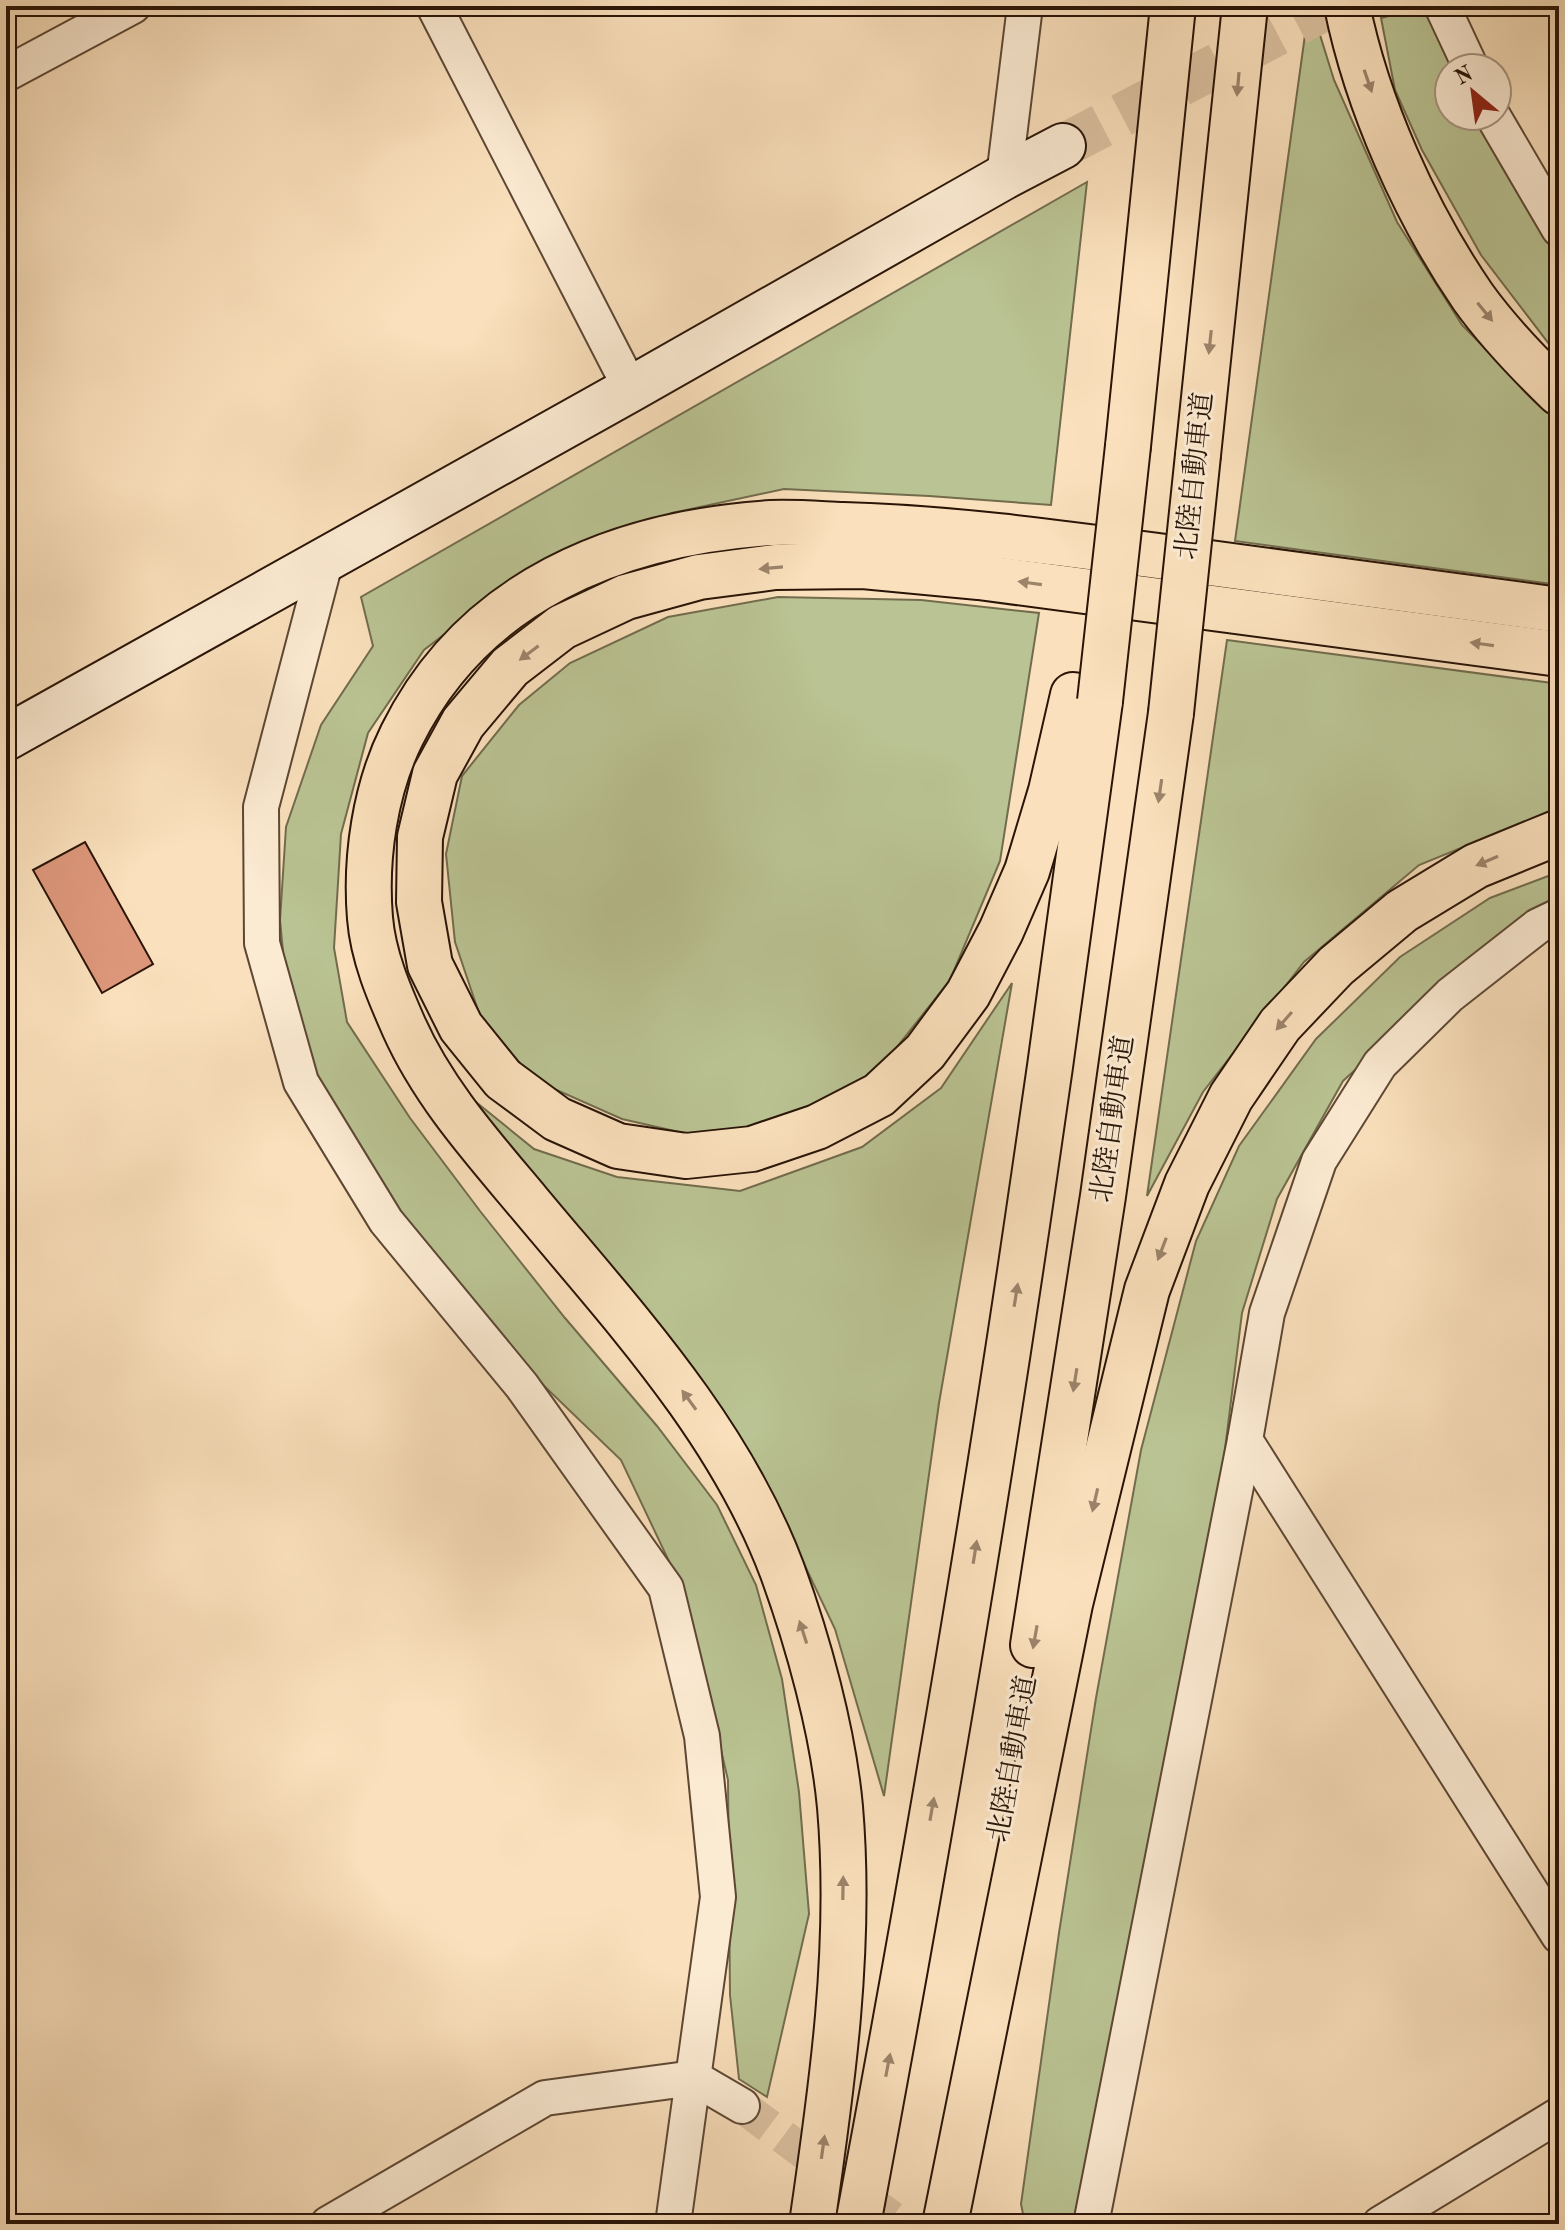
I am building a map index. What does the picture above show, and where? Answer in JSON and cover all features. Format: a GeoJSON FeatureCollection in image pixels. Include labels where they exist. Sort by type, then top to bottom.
{"type":"FeatureCollection","features":[{"type":"Feature","properties":{"kind":"highway"},"geometry":{"type":"LineString","coordinates":[[1118,443],[1154,6]]}},
{"type":"Feature","properties":{"kind":"highway"},"geometry":{"type":"LineString","coordinates":[[858,2224],[897,2020],[1035,1172],[1086,698],[1173,6]]}},
{"type":"Feature","properties":{"kind":"highway","name":"北陸自動車道"},"geometry":{"type":"LineString","coordinates":[[930,2224],[1042,1594],[1101,1212],[1171,713],[1245,6]]}},
{"type":"Feature","properties":{"kind":"highway"},"geometry":{"type":"LineString","coordinates":[[1347,6],[1367,80],[1396,157],[1435,236],[1474,298],[1522,357],[1559,393]]}},
{"type":"Feature","properties":{"kind":"highway"},"geometry":{"type":"LineString","coordinates":[[812,2224],[840,1995],[844,1882],[840,1801],[826,1722],[806,1640],[779,1563],[745,1490],[708,1426],[668,1371],[486,1153],[437,1089],[407,1035],[382,975],[370,923],[369,868],[377,808],[392,755],[417,704],[459,651],[503,610],[556,577],[619,550],[705,531],[773,523],[887,526],[999,535],[1559,610]]}},
{"type":"Feature","properties":{"kind":"highway"},"geometry":{"type":"LineString","coordinates":[[1086,698],[1051,791],[1027,871],[1001,931],[968,994],[925,1052],[879,1095],[817,1127],[752,1149],[686,1156],[618,1146],[557,1119],[503,1079],[461,1027],[430,965],[419,902],[420,837],[435,774],[463,723],[510,667],[562,627],[626,597],[699,577],[775,567],[863,566],[979,577],[1559,654]]}},
{"type":"Feature","properties":{"kind":"highway"},"geometry":{"type":"LineString","coordinates":[[945,2224],[1070,1604],[1147,1290],[1187,1184],[1231,1097],[1280,1025],[1336,966],[1402,911],[1476,866],[1559,832]]}},
{"type":"Feature","properties":{"kind":"street"},"geometry":{"type":"LineString","coordinates":[[6,74],[133,6]]}},
{"type":"Feature","properties":{"kind":"street"},"geometry":{"type":"LineString","coordinates":[[434,6],[631,389]]}},
{"type":"Feature","properties":{"kind":"street"},"geometry":{"type":"LineString","coordinates":[[1004,177],[1025,6]]}},
{"type":"Feature","properties":{"kind":"street"},"geometry":{"type":"LineString","coordinates":[[1442,6],[1464,52]]}},
{"type":"Feature","properties":{"kind":"street"},"geometry":{"type":"LineString","coordinates":[[1502,132],[1559,229]]}},
{"type":"Feature","properties":{"kind":"street"},"geometry":{"type":"LineString","coordinates":[[6,738],[1063,146]]}},
{"type":"Feature","properties":{"kind":"street"},"geometry":{"type":"LineString","coordinates":[[326,559],[261,807],[262,943],[301,1082],[386,1221],[522,1386],[666,1588],[702,1736],[718,1897],[673,2224]]}},
{"type":"Feature","properties":{"kind":"street"},"geometry":{"type":"LineString","coordinates":[[1091,2224],[1245,1440],[1267,1313],[1319,1161],[1380,1064],[1450,995],[1538,926],[1559,916]]}},
{"type":"Feature","properties":{"kind":"street"},"geometry":{"type":"LineString","coordinates":[[1245,1440],[1559,1936]]}},
{"type":"Feature","properties":{"kind":"street"},"geometry":{"type":"LineString","coordinates":[[328,2224],[545,2098],[694,2078],[742,2106]]}},
{"type":"Feature","properties":{"kind":"street"},"geometry":{"type":"LineString","coordinates":[[1380,2224],[1559,2115]]}},
{"type":"Feature","properties":{"kind":"green space"},"geometry":{"type":"Polygon","coordinates":[[[1309,6],[1334,80],[1397,222],[1462,325],[1559,424],[1559,585],[1235,541],[1309,6]]]}},
{"type":"Feature","properties":{"kind":"green space"},"geometry":{"type":"Polygon","coordinates":[[[1426,6],[1449,52],[1433,52],[1433,132],[1487,132],[1559,254],[1559,357],[1481,255],[1422,150],[1395,90],[1381,18],[1426,6]]]}},
{"type":"Feature","properties":{"kind":"green space"},"geometry":{"type":"Polygon","coordinates":[[[1087,182],[1051,505],[784,489],[672,513],[593,542],[518,578],[424,650],[368,733],[341,834],[334,948],[347,1022],[410,1118],[480,1211],[657,1426],[717,1505],[756,1585],[782,1679],[799,1792],[809,1914],[767,2097],[739,2079],[730,1995],[728,1780],[685,1595],[621,1460],[509,1352],[343,1148],[290,1025],[280,920],[286,827],[321,725],[373,646],[361,597],[1087,182]]]}},
{"type":"Feature","properties":{"kind":"green space"},"geometry":{"type":"Polygon","coordinates":[[[778,597],[921,600],[1039,613],[1000,861],[950,980],[870,1081],[783,1123],[692,1135],[622,1119],[534,1080],[480,1016],[455,942],[446,854],[462,776],[519,705],[570,663],[668,617],[778,597]]]}},
{"type":"Feature","properties":{"kind":"green space"},"geometry":{"type":"Polygon","coordinates":[[[1227,640],[1559,684],[1559,808],[1419,865],[1304,962],[1203,1092],[1147,1196],[1227,640]]]}},
{"type":"Feature","properties":{"kind":"green space"},"geometry":{"type":"Polygon","coordinates":[[[1559,872],[1559,925],[1453,981],[1343,1081],[1277,1199],[1242,1313],[1222,1473],[1081,2224],[1025,2224],[1021,2204],[1096,1698],[1141,1450],[1196,1241],[1239,1146],[1316,1039],[1400,957],[1490,898],[1559,872]]]}},
{"type":"Feature","properties":{"kind":"green space"},"geometry":{"type":"Polygon","coordinates":[[[1012,983],[939,1403],[884,1796],[835,1629],[761,1473],[703,1382],[466,1094],[534,1149],[617,1177],[740,1191],[862,1147],[941,1088],[1012,983]]]}},
{"type":"Feature","properties":{"kind":"building"},"geometry":{"type":"Polygon","coordinates":[[[85,842],[153,964],[102,993],[33,870],[85,842]]]}},
{"type":"Feature","properties":{"kind":"tunnel"},"geometry":{"type":"LineString","coordinates":[[1063,146],[1330,6]]}},
{"type":"Feature","properties":{"kind":"tunnel"},"geometry":{"type":"LineString","coordinates":[[742,2106],[900,2224]]}}]}
